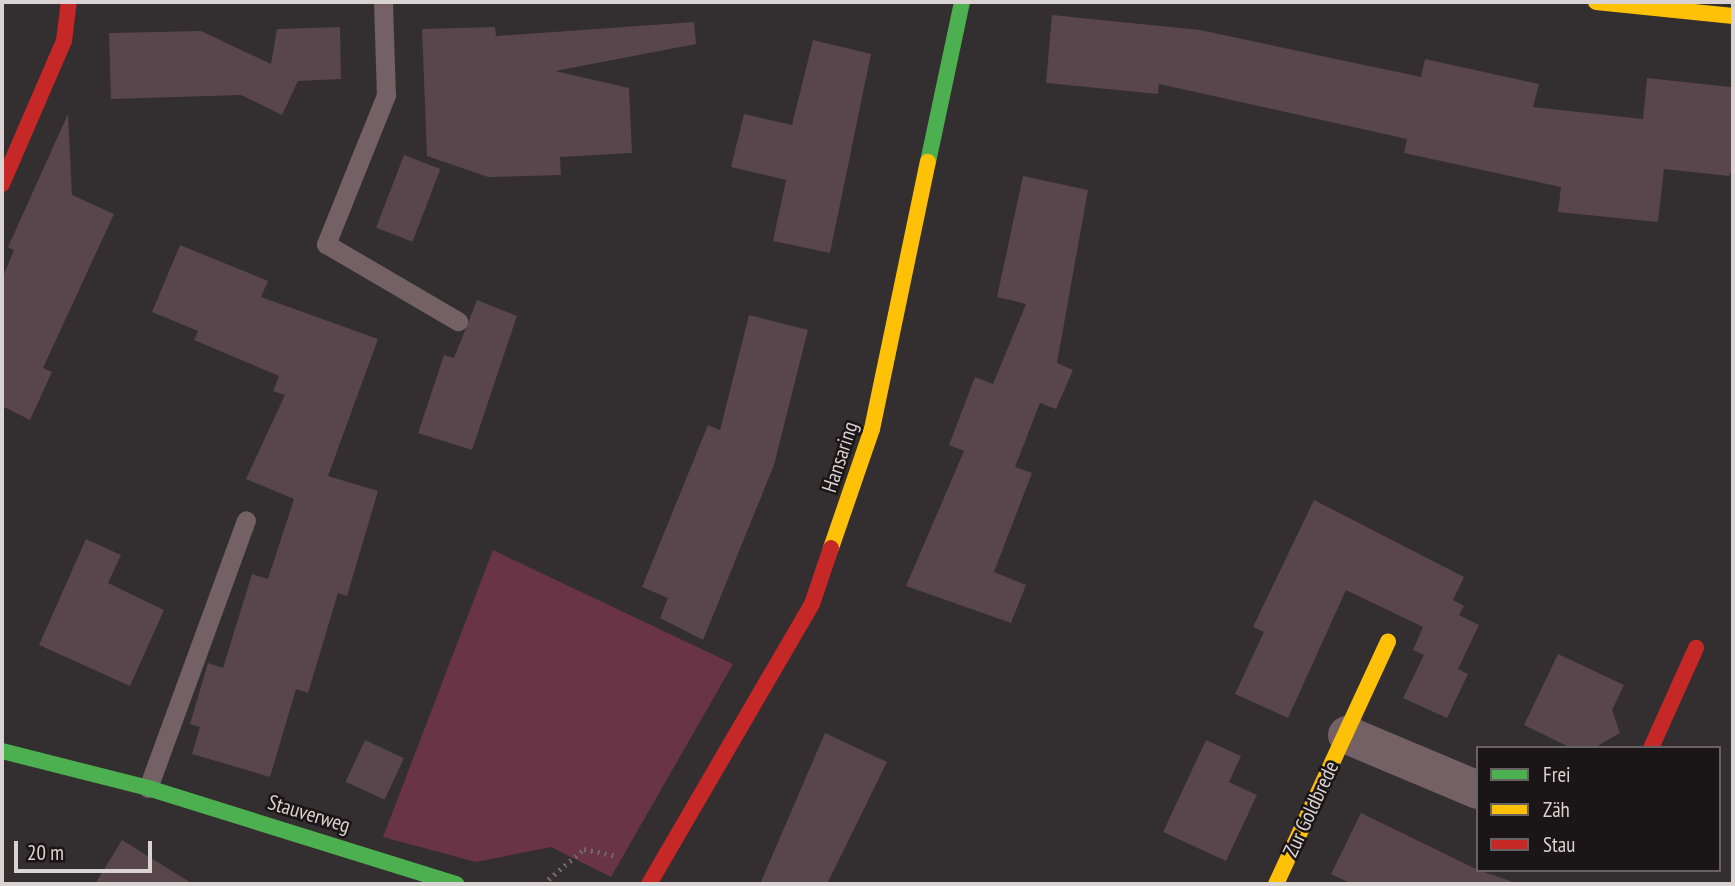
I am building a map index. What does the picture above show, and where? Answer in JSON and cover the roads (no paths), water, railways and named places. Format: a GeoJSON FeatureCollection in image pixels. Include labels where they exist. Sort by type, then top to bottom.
{"type":"FeatureCollection","features":[{"type":"Feature","properties":{"kind":"street"},"geometry":{"type":"LineString","coordinates":[[2,184],[64,41],[69,2]]}},
{"type":"Feature","properties":{"kind":"street","name":"Hansaring"},"geometry":{"type":"LineString","coordinates":[[649,884],[812,604],[872,429],[962,2]]}},
{"type":"Feature","properties":{"kind":"street"},"geometry":{"type":"LineString","coordinates":[[1596,2],[1733,16]]}},
{"type":"Feature","properties":{"kind":"street","name":"Zur Goldbrede"},"geometry":{"type":"LineString","coordinates":[[1276,884],[1388,642]]}},
{"type":"Feature","properties":{"kind":"street"},"geometry":{"type":"LineString","coordinates":[[1652,746],[1696,648]]}},
{"type":"Feature","properties":{"kind":"street","name":"Zur Goldbrede"},"geometry":{"type":"LineString","coordinates":[[1346,735],[1476,789]]}},
{"type":"Feature","properties":{"kind":"street","name":"Stauverweg"},"geometry":{"type":"LineString","coordinates":[[2,751],[148,788],[456,884]]}},
{"type":"Feature","properties":{"kind":"lane"},"geometry":{"type":"LineString","coordinates":[[383,2],[386,95],[326,244],[458,321]]}},
{"type":"Feature","properties":{"kind":"lane"},"geometry":{"type":"LineString","coordinates":[[148,788],[246,520]]}}]}
